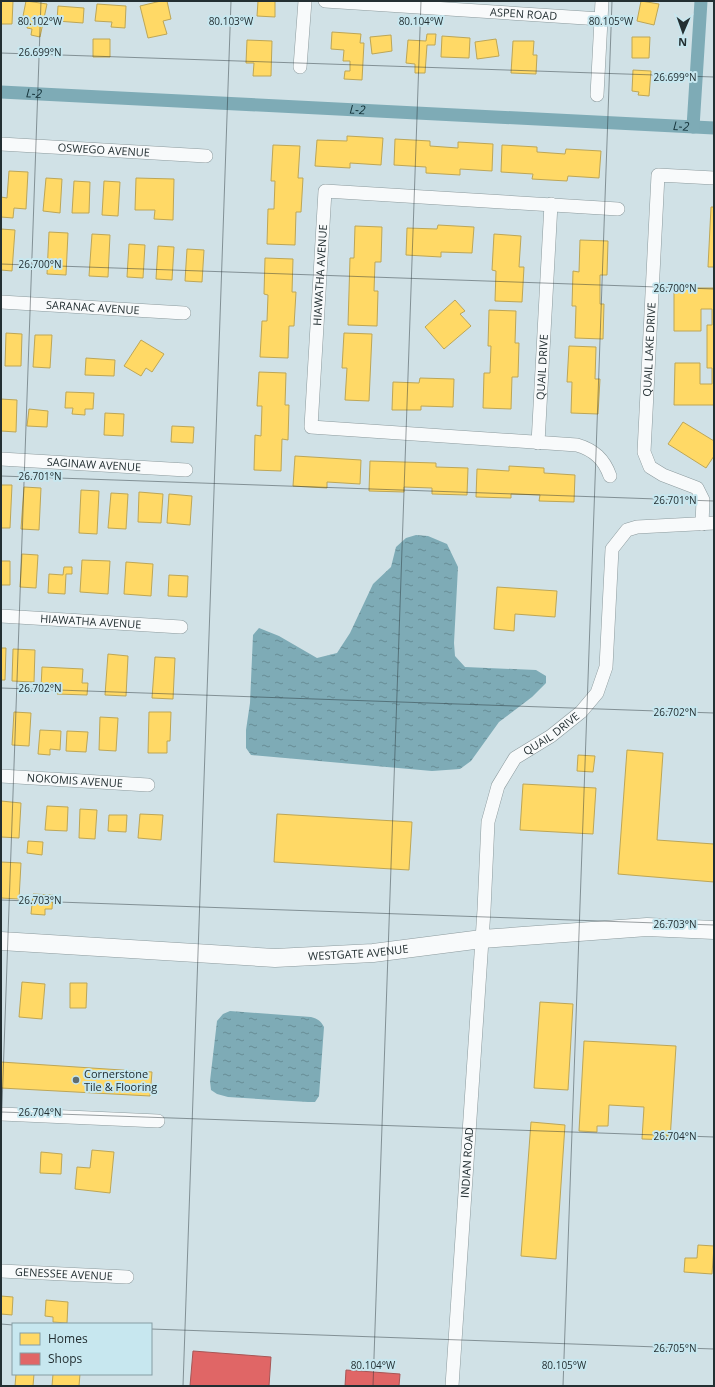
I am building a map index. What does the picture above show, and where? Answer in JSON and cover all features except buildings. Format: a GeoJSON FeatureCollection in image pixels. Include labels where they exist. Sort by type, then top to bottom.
{"type":"FeatureCollection","features":[{"type":"Feature","properties":{"kind":"street"},"geometry":{"type":"LineString","coordinates":[[300,67],[305,1]]}},
{"type":"Feature","properties":{"kind":"street","name":"ASPEN ROAD"},"geometry":{"type":"LineString","coordinates":[[325,1],[601,19]]}},
{"type":"Feature","properties":{"kind":"street"},"geometry":{"type":"LineString","coordinates":[[597,94],[602,1]]}},
{"type":"Feature","properties":{"kind":"street","name":"OSWEGO AVENUE"},"geometry":{"type":"LineString","coordinates":[[1,144],[206,156]]}},
{"type":"Feature","properties":{"kind":"street","name":"QUAIL LAKE DRIVE"},"geometry":{"type":"LineString","coordinates":[[612,549],[627,530],[637,527],[708,523],[697,488],[663,475],[650,467],[644,452],[658,175],[714,178]]}},
{"type":"Feature","properties":{"kind":"street","name":"HIAWATHA AVENUE"},"geometry":{"type":"LineString","coordinates":[[538,443],[311,427],[325,191],[618,209]]}},
{"type":"Feature","properties":{"kind":"street","name":"QUAIL DRIVE"},"geometry":{"type":"LineString","coordinates":[[538,443],[551,204]]}},
{"type":"Feature","properties":{"kind":"street","name":"SARANAC AVENUE"},"geometry":{"type":"LineString","coordinates":[[1,302],[184,313]]}},
{"type":"Feature","properties":{"kind":"street"},"geometry":{"type":"LineString","coordinates":[[538,443],[577,445],[586,448],[594,452],[601,459],[607,467],[610,476]]}},
{"type":"Feature","properties":{"kind":"street","name":"SAGINAW AVENUE"},"geometry":{"type":"LineString","coordinates":[[1,459],[186,470]]}},
{"type":"Feature","properties":{"kind":"street","name":"QUAIL DRIVE"},"geometry":{"type":"LineString","coordinates":[[482,939],[488,822],[498,786],[515,758],[557,731],[581,712],[597,693],[606,667],[612,549]]}},
{"type":"Feature","properties":{"kind":"street","name":"HIAWATHA AVENUE"},"geometry":{"type":"LineString","coordinates":[[1,616],[181,627]]}},
{"type":"Feature","properties":{"kind":"street","name":"NOKOMIS AVENUE"},"geometry":{"type":"LineString","coordinates":[[1,776],[148,785]]}},
{"type":"Feature","properties":{"kind":"street","name":"WESTGATE AVENUE"},"geometry":{"type":"LineString","coordinates":[[1,941],[275,958],[373,953],[482,939],[647,927],[714,930]]}},
{"type":"Feature","properties":{"kind":"street","name":"INDIAN ROAD"},"geometry":{"type":"LineString","coordinates":[[452,1386],[482,939]]}},
{"type":"Feature","properties":{"kind":"street"},"geometry":{"type":"LineString","coordinates":[[1,1114],[158,1121]]}},
{"type":"Feature","properties":{"kind":"street","name":"GENESSEE AVENUE"},"geometry":{"type":"LineString","coordinates":[[1,1271],[127,1277]]}},
{"type":"Feature","properties":{"kind":"water"},"geometry":{"type":"Polygon","coordinates":[[[416,535],[428,536],[447,544],[458,567],[454,643],[455,656],[465,667],[536,670],[546,676],[546,683],[532,697],[499,722],[471,761],[460,769],[432,771],[251,755],[246,748],[246,730],[250,703],[253,635],[259,628],[279,636],[317,658],[337,653],[350,633],[373,584],[391,567],[396,547],[406,538],[416,535]]]}},
{"type":"Feature","properties":{"kind":"water"},"geometry":{"type":"Polygon","coordinates":[[[230,1011],[311,1017],[320,1022],[324,1027],[319,1096],[315,1102],[228,1097],[217,1094],[211,1090],[210,1081],[217,1021],[223,1014],[230,1011]]]}},
{"type":"Feature","properties":{"kind":"waterway"},"geometry":{"type":"LineString","coordinates":[[693,127],[701,1]]}},
{"type":"Feature","properties":{"kind":"waterway","name":"L-2"},"geometry":{"type":"LineString","coordinates":[[1,92],[714,128]]}},
{"type":"Feature","properties":{"kind":"place","name":"Cornerstone Tile & Flooring"},"geometry":{"type":"Point","coordinates":[76,1080]}}]}
